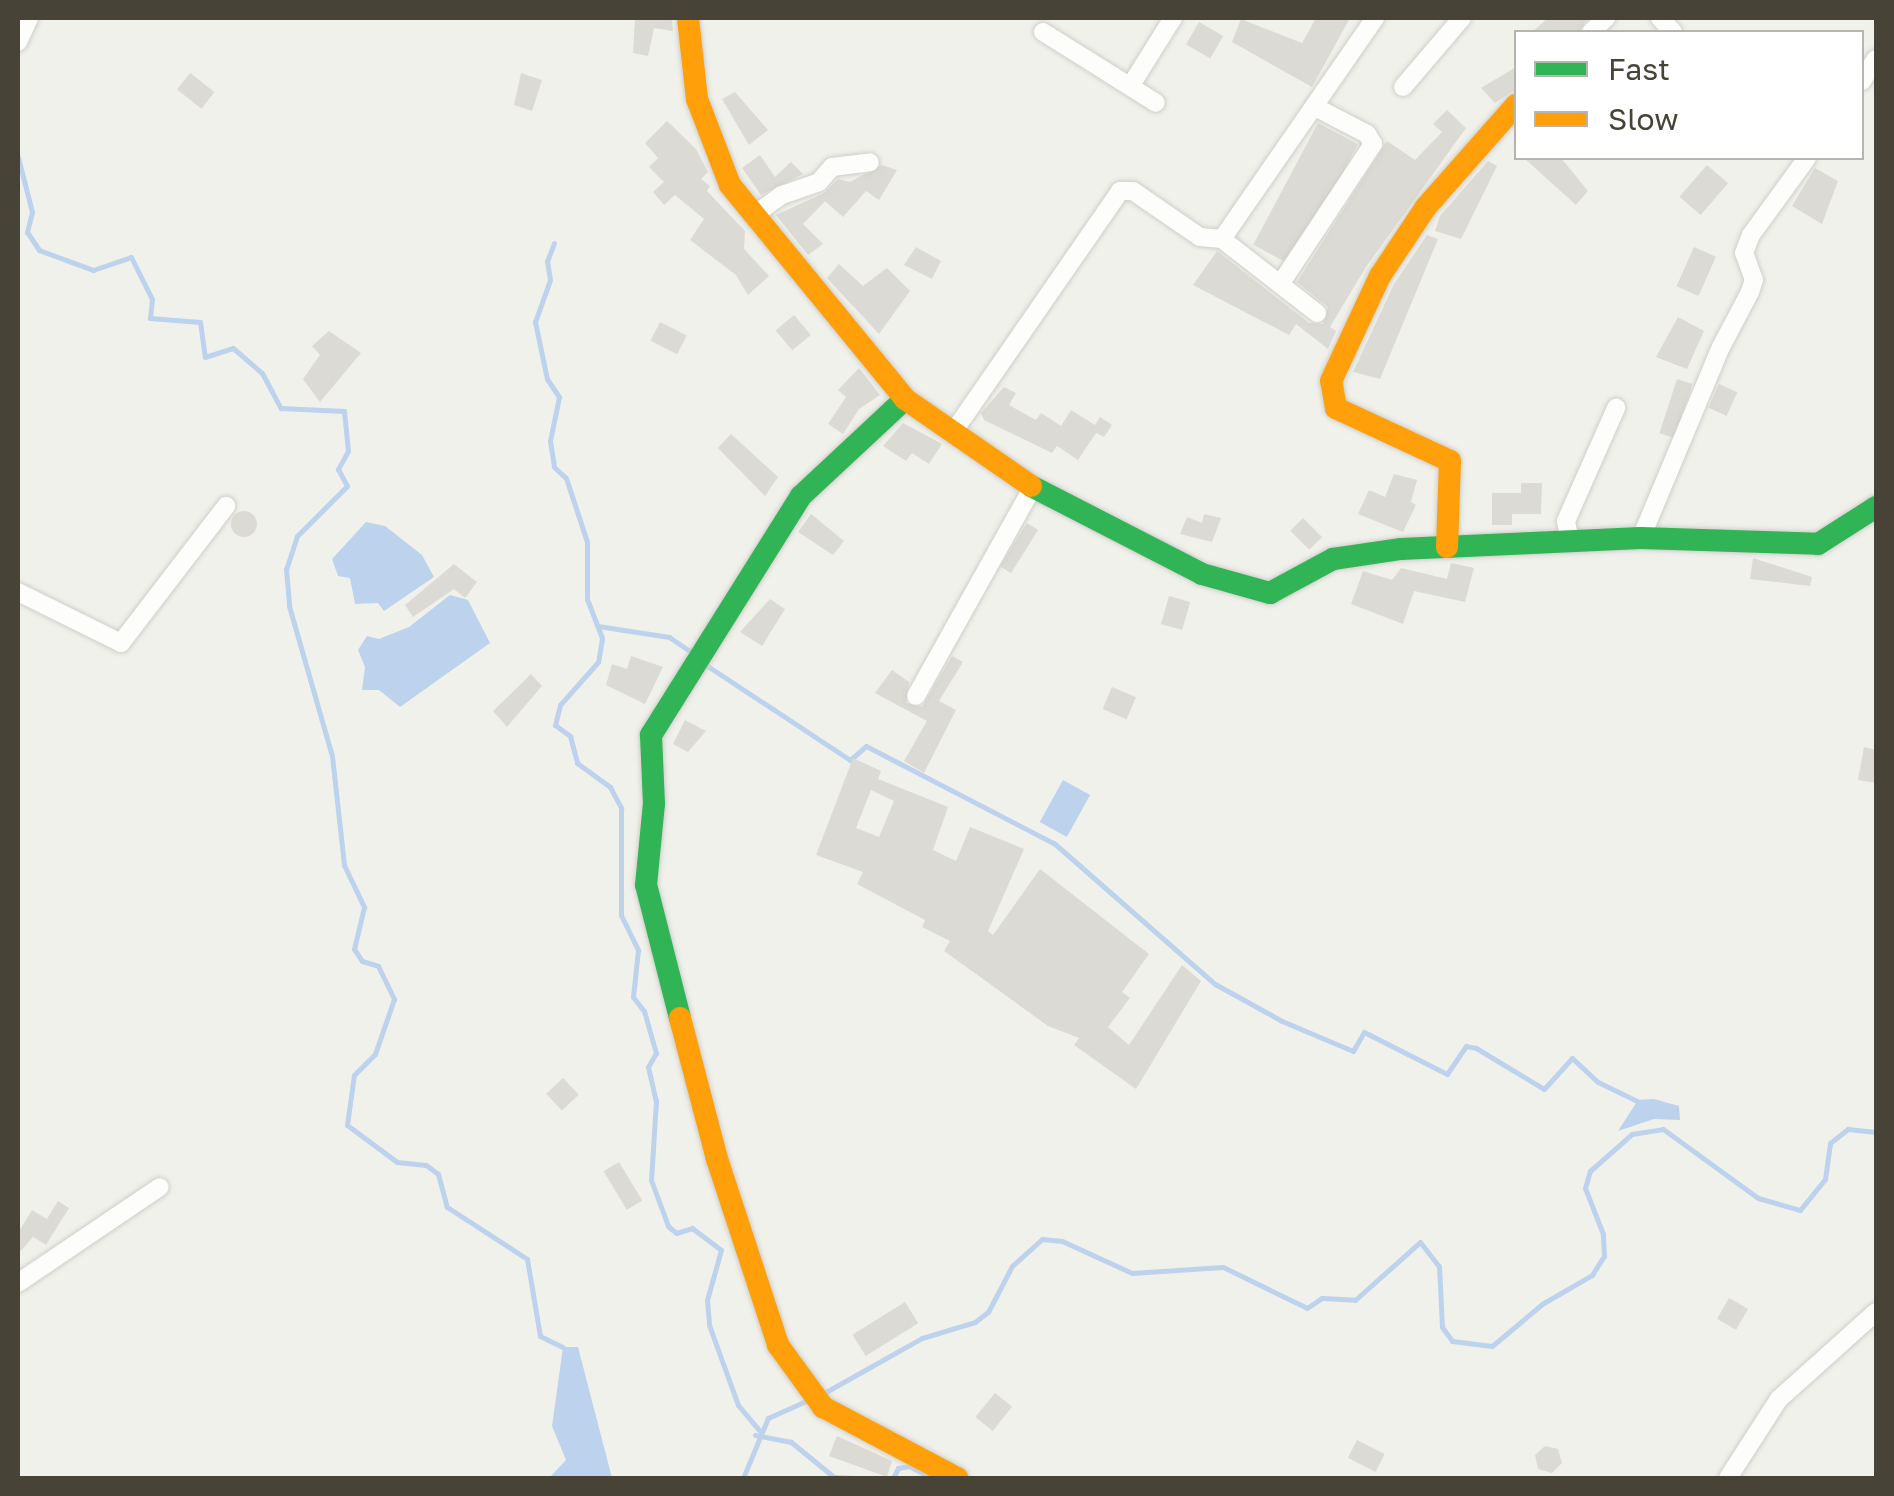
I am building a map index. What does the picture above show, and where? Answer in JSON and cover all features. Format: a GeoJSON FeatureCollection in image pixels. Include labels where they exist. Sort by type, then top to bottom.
{"type":"FeatureCollection","features":[{"type":"Feature","properties":{"kind":"street"},"geometry":{"type":"LineString","coordinates":[[18,42],[29,18]]}},
{"type":"Feature","properties":{"kind":"street"},"geometry":{"type":"LineString","coordinates":[[688,18],[710,142],[753,216],[905,399],[1033,487],[1202,574],[1254,592],[1285,588],[1346,555],[1642,538],[1818,544],[1876,506]]}},
{"type":"Feature","properties":{"kind":"street"},"geometry":{"type":"LineString","coordinates":[[1131,85],[1173,18]]}},
{"type":"Feature","properties":{"kind":"street"},"geometry":{"type":"LineString","coordinates":[[1222,240],[1375,18]]}},
{"type":"Feature","properties":{"kind":"street"},"geometry":{"type":"LineString","coordinates":[[1403,86],[1462,18]]}},
{"type":"Feature","properties":{"kind":"street"},"geometry":{"type":"LineString","coordinates":[[1043,32],[1156,102]]}},
{"type":"Feature","properties":{"kind":"street"},"geometry":{"type":"LineString","coordinates":[[1281,283],[1373,144],[1367,134],[1315,107]]}},
{"type":"Feature","properties":{"kind":"street"},"geometry":{"type":"LineString","coordinates":[[1448,547],[1450,461],[1336,408],[1331,382],[1380,276],[1426,208],[1514,107]]}},
{"type":"Feature","properties":{"kind":"street"},"geometry":{"type":"LineString","coordinates":[[1642,538],[1687,422],[1750,292],[1754,280],[1744,253],[1751,235],[1806,160]]}},
{"type":"Feature","properties":{"kind":"street"},"geometry":{"type":"LineString","coordinates":[[753,216],[782,195],[820,182],[832,167],[870,162]]}},
{"type":"Feature","properties":{"kind":"street"},"geometry":{"type":"LineString","coordinates":[[954,431],[1120,191],[1133,191],[1200,238],[1222,240],[1317,313]]}},
{"type":"Feature","properties":{"kind":"street"},"geometry":{"type":"LineString","coordinates":[[905,399],[801,496],[651,735],[654,804],[646,885],[717,1159],[778,1344],[823,1407],[862,1432],[928,1457],[957,1478]]}},
{"type":"Feature","properties":{"kind":"street"},"geometry":{"type":"LineString","coordinates":[[1570,542],[1566,521],[1616,408]]}},
{"type":"Feature","properties":{"kind":"street"},"geometry":{"type":"LineString","coordinates":[[916,696],[1033,487]]}},
{"type":"Feature","properties":{"kind":"street"},"geometry":{"type":"LineString","coordinates":[[18,592],[121,644],[226,506]]}},
{"type":"Feature","properties":{"kind":"street"},"geometry":{"type":"LineString","coordinates":[[18,1283],[160,1187]]}},
{"type":"Feature","properties":{"kind":"street"},"geometry":{"type":"LineString","coordinates":[[1728,1478],[1779,1398],[1876,1312]]}},
{"type":"Feature","properties":{"kind":"water"},"geometry":{"type":"Polygon","coordinates":[[[366,522],[385,526],[422,555],[434,577],[384,611],[378,603],[355,604],[350,578],[338,576],[332,559],[366,522]]]}},
{"type":"Feature","properties":{"kind":"water"},"geometry":{"type":"Polygon","coordinates":[[[450,595],[468,600],[490,643],[400,707],[379,690],[362,690],[365,667],[358,650],[367,636],[379,639],[409,627],[450,595]]]}},
{"type":"Feature","properties":{"kind":"water"},"geometry":{"type":"Polygon","coordinates":[[[1063,780],[1090,795],[1067,837],[1040,822],[1063,780]]]}},
{"type":"Feature","properties":{"kind":"water"},"geometry":{"type":"Polygon","coordinates":[[[1654,1099],[1679,1106],[1680,1120],[1654,1119],[1618,1131],[1638,1100],[1654,1099]]]}},
{"type":"Feature","properties":{"kind":"water"},"geometry":{"type":"Polygon","coordinates":[[[563,1347],[578,1347],[612,1478],[549,1478],[566,1460],[552,1426],[563,1347]]]}},
{"type":"Feature","properties":{"kind":"building"},"geometry":{"type":"Polygon","coordinates":[[[635,18],[672,18],[673,31],[654,28],[648,56],[633,53],[635,18]]]}},
{"type":"Feature","properties":{"kind":"building"},"geometry":{"type":"Polygon","coordinates":[[[1316,18],[1350,18],[1312,87],[1232,42],[1241,19],[1302,43],[1316,18]]]}},
{"type":"Feature","properties":{"kind":"building"},"geometry":{"type":"Polygon","coordinates":[[[1548,18],[1588,18],[1580,30],[1534,30],[1548,18]]]}},
{"type":"Feature","properties":{"kind":"building"},"geometry":{"type":"Polygon","coordinates":[[[1199,22],[1223,36],[1210,59],[1186,45],[1199,22]]]}},
{"type":"Feature","properties":{"kind":"building"},"geometry":{"type":"Polygon","coordinates":[[[1514,68],[1514,90],[1495,103],[1481,88],[1514,68]]]}},
{"type":"Feature","properties":{"kind":"building"},"geometry":{"type":"Polygon","coordinates":[[[190,73],[214,92],[201,109],[177,90],[190,73]]]}},
{"type":"Feature","properties":{"kind":"building"},"geometry":{"type":"Polygon","coordinates":[[[521,73],[542,80],[532,111],[514,105],[521,73]]]}},
{"type":"Feature","properties":{"kind":"building"},"geometry":{"type":"Polygon","coordinates":[[[735,92],[768,130],[749,145],[722,99],[735,92]]]}},
{"type":"Feature","properties":{"kind":"building"},"geometry":{"type":"Polygon","coordinates":[[[1447,110],[1466,128],[1366,267],[1330,327],[1336,331],[1328,349],[1296,324],[1289,335],[1193,285],[1217,251],[1309,323],[1323,324],[1328,307],[1297,282],[1387,141],[1415,160],[1442,132],[1433,124],[1447,110]]]}},
{"type":"Feature","properties":{"kind":"building"},"geometry":{"type":"Polygon","coordinates":[[[667,121],[696,149],[708,172],[701,179],[710,186],[707,191],[745,231],[744,249],[769,276],[748,295],[736,275],[690,240],[704,219],[675,195],[664,205],[653,192],[664,182],[649,167],[658,158],[645,143],[667,121]]]}},
{"type":"Feature","properties":{"kind":"building"},"geometry":{"type":"Polygon","coordinates":[[[1318,123],[1358,144],[1293,266],[1253,245],[1318,123]]]}},
{"type":"Feature","properties":{"kind":"building"},"geometry":{"type":"Polygon","coordinates":[[[760,155],[775,177],[791,162],[803,174],[761,195],[742,168],[760,155]]]}},
{"type":"Feature","properties":{"kind":"building"},"geometry":{"type":"Polygon","coordinates":[[[1526,160],[1563,160],[1588,191],[1576,205],[1526,160]]]}},
{"type":"Feature","properties":{"kind":"building"},"geometry":{"type":"Polygon","coordinates":[[[1488,161],[1497,166],[1461,239],[1435,231],[1440,216],[1488,161]]]}},
{"type":"Feature","properties":{"kind":"building"},"geometry":{"type":"Polygon","coordinates":[[[882,165],[897,170],[879,200],[866,191],[843,217],[825,201],[803,224],[823,244],[808,255],[776,215],[824,193],[838,179],[850,182],[882,165]]]}},
{"type":"Feature","properties":{"kind":"building"},"geometry":{"type":"Polygon","coordinates":[[[1707,165],[1728,183],[1701,215],[1679,197],[1707,165]]]}},
{"type":"Feature","properties":{"kind":"building"},"geometry":{"type":"Polygon","coordinates":[[[1815,168],[1838,181],[1822,224],[1792,206],[1815,168]]]}},
{"type":"Feature","properties":{"kind":"building"},"geometry":{"type":"Polygon","coordinates":[[[1427,235],[1438,239],[1380,379],[1353,372],[1394,284],[1427,235]]]}},
{"type":"Feature","properties":{"kind":"building"},"geometry":{"type":"Polygon","coordinates":[[[916,247],[941,261],[932,279],[904,265],[916,247]]]}},
{"type":"Feature","properties":{"kind":"building"},"geometry":{"type":"Polygon","coordinates":[[[1694,247],[1716,257],[1698,296],[1677,286],[1694,247]]]}},
{"type":"Feature","properties":{"kind":"building"},"geometry":{"type":"Polygon","coordinates":[[[839,264],[863,286],[887,268],[910,291],[879,334],[827,278],[839,264]]]}},
{"type":"Feature","properties":{"kind":"building"},"geometry":{"type":"Polygon","coordinates":[[[794,315],[811,335],[792,350],[776,330],[794,315]]]}},
{"type":"Feature","properties":{"kind":"building"},"geometry":{"type":"Polygon","coordinates":[[[1678,317],[1704,331],[1687,369],[1656,357],[1678,317]]]}},
{"type":"Feature","properties":{"kind":"building"},"geometry":{"type":"Polygon","coordinates":[[[660,322],[687,336],[677,354],[650,341],[660,322]]]}},
{"type":"Feature","properties":{"kind":"building"},"geometry":{"type":"Polygon","coordinates":[[[329,331],[361,353],[320,402],[303,379],[320,355],[312,346],[329,331]]]}},
{"type":"Feature","properties":{"kind":"building"},"geometry":{"type":"Polygon","coordinates":[[[859,368],[880,395],[859,409],[843,434],[828,424],[846,397],[838,390],[859,368]]]}},
{"type":"Feature","properties":{"kind":"building"},"geometry":{"type":"Polygon","coordinates":[[[1677,379],[1692,384],[1675,438],[1659,433],[1677,379]]]}},
{"type":"Feature","properties":{"kind":"building"},"geometry":{"type":"Polygon","coordinates":[[[1719,384],[1737,392],[1727,416],[1708,408],[1719,384]]]}},
{"type":"Feature","properties":{"kind":"building"},"geometry":{"type":"Polygon","coordinates":[[[1004,387],[1016,393],[1009,405],[1036,420],[1041,413],[1061,426],[1071,410],[1095,425],[1100,417],[1112,425],[1104,437],[1096,433],[1078,460],[1057,446],[1052,453],[984,420],[981,413],[1004,387]]]}},
{"type":"Feature","properties":{"kind":"building"},"geometry":{"type":"Polygon","coordinates":[[[903,423],[942,444],[929,464],[912,453],[906,461],[883,446],[903,423]]]}},
{"type":"Feature","properties":{"kind":"building"},"geometry":{"type":"Polygon","coordinates":[[[731,434],[778,477],[765,496],[718,448],[731,434]]]}},
{"type":"Feature","properties":{"kind":"building"},"geometry":{"type":"Polygon","coordinates":[[[1394,474],[1417,480],[1411,502],[1416,505],[1403,532],[1358,514],[1369,490],[1385,497],[1394,474]]]}},
{"type":"Feature","properties":{"kind":"building"},"geometry":{"type":"Polygon","coordinates":[[[1521,483],[1542,483],[1541,514],[1512,514],[1512,525],[1492,525],[1492,493],[1521,493],[1521,483]]]}},
{"type":"Feature","properties":{"kind":"building"},"geometry":{"type":"Polygon","coordinates":[[[244,511],[253,515],[257,524],[253,533],[244,537],[235,533],[231,524],[235,515],[244,511]]]}},
{"type":"Feature","properties":{"kind":"building"},"geometry":{"type":"Polygon","coordinates":[[[811,514],[844,541],[833,555],[798,532],[811,514]]]}},
{"type":"Feature","properties":{"kind":"building"},"geometry":{"type":"Polygon","coordinates":[[[1204,514],[1221,518],[1212,542],[1180,534],[1187,517],[1202,523],[1204,514]]]}},
{"type":"Feature","properties":{"kind":"building"},"geometry":{"type":"Polygon","coordinates":[[[1303,518],[1322,537],[1309,550],[1290,531],[1303,518]]]}},
{"type":"Feature","properties":{"kind":"building"},"geometry":{"type":"Polygon","coordinates":[[[1027,523],[1038,530],[1011,573],[1000,566],[1027,523]]]}},
{"type":"Feature","properties":{"kind":"building"},"geometry":{"type":"Polygon","coordinates":[[[1753,558],[1812,577],[1810,586],[1750,579],[1753,558]]]}},
{"type":"Feature","properties":{"kind":"building"},"geometry":{"type":"Polygon","coordinates":[[[1451,563],[1474,568],[1465,602],[1414,591],[1403,624],[1351,604],[1363,571],[1392,580],[1401,568],[1447,579],[1451,563]]]}},
{"type":"Feature","properties":{"kind":"building"},"geometry":{"type":"Polygon","coordinates":[[[454,564],[477,582],[465,598],[454,589],[413,617],[405,605],[454,564]]]}},
{"type":"Feature","properties":{"kind":"building"},"geometry":{"type":"Polygon","coordinates":[[[1169,596],[1190,602],[1182,630],[1161,624],[1169,596]]]}},
{"type":"Feature","properties":{"kind":"building"},"geometry":{"type":"Polygon","coordinates":[[[770,599],[785,609],[762,646],[740,632],[770,599]]]}},
{"type":"Feature","properties":{"kind":"building"},"geometry":{"type":"Polygon","coordinates":[[[631,656],[663,667],[645,704],[606,685],[612,664],[627,669],[631,656]]]}},
{"type":"Feature","properties":{"kind":"building"},"geometry":{"type":"Polygon","coordinates":[[[952,656],[963,662],[939,701],[956,710],[924,773],[904,761],[927,721],[875,693],[892,670],[909,682],[906,703],[922,707],[952,656]]]}},
{"type":"Feature","properties":{"kind":"building"},"geometry":{"type":"Polygon","coordinates":[[[531,674],[542,686],[507,727],[493,711],[531,674]]]}},
{"type":"Feature","properties":{"kind":"building"},"geometry":{"type":"Polygon","coordinates":[[[1112,687],[1136,697],[1127,719],[1103,709],[1112,687]]]}},
{"type":"Feature","properties":{"kind":"building"},"geometry":{"type":"Polygon","coordinates":[[[685,720],[706,731],[688,752],[673,744],[685,720]]]}},
{"type":"Feature","properties":{"kind":"building"},"geometry":{"type":"Polygon","coordinates":[[[1864,747],[1876,750],[1876,783],[1858,780],[1864,747]]]}},
{"type":"Feature","properties":{"kind":"building"},"geometry":{"type":"Polygon","coordinates":[[[853,758],[881,771],[878,779],[948,807],[933,850],[956,861],[970,827],[1024,849],[988,931],[993,935],[1040,869],[1149,954],[1122,992],[1130,998],[1108,1027],[1129,1045],[1182,965],[1201,981],[1136,1089],[1074,1045],[1079,1038],[1048,1026],[944,951],[950,941],[922,927],[925,920],[857,884],[863,872],[816,855],[853,758]],[[871,790],[856,828],[879,837],[894,801],[871,790]]]}},
{"type":"Feature","properties":{"kind":"building"},"geometry":{"type":"Polygon","coordinates":[[[563,1078],[579,1095],[562,1111],[546,1094],[563,1078]]]}},
{"type":"Feature","properties":{"kind":"building"},"geometry":{"type":"Polygon","coordinates":[[[619,1162],[642,1201],[627,1210],[604,1171],[619,1162]]]}},
{"type":"Feature","properties":{"kind":"building"},"geometry":{"type":"Polygon","coordinates":[[[58,1201],[69,1208],[46,1245],[33,1237],[18,1254],[18,1233],[32,1210],[47,1219],[58,1201]]]}},
{"type":"Feature","properties":{"kind":"building"},"geometry":{"type":"Polygon","coordinates":[[[1729,1298],[1748,1309],[1736,1330],[1717,1319],[1729,1298]]]}},
{"type":"Feature","properties":{"kind":"building"},"geometry":{"type":"Polygon","coordinates":[[[905,1302],[918,1323],[866,1356],[852,1335],[905,1302]]]}},
{"type":"Feature","properties":{"kind":"building"},"geometry":{"type":"Polygon","coordinates":[[[995,1393],[1012,1407],[993,1431],[975,1417],[995,1393]]]}},
{"type":"Feature","properties":{"kind":"building"},"geometry":{"type":"Polygon","coordinates":[[[837,1436],[892,1461],[887,1477],[829,1456],[837,1436]]]}},
{"type":"Feature","properties":{"kind":"building"},"geometry":{"type":"Polygon","coordinates":[[[1357,1440],[1385,1454],[1376,1472],[1348,1458],[1357,1440]]]}},
{"type":"Feature","properties":{"kind":"building"},"geometry":{"type":"Polygon","coordinates":[[[1545,1446],[1558,1449],[1562,1463],[1552,1473],[1538,1469],[1535,1455],[1545,1446]]]}},
{"type":"Feature","properties":{"kind":"waterway"},"geometry":{"type":"LineString","coordinates":[[18,157],[32,212],[27,232],[39,250],[93,270],[131,257],[152,299],[150,318],[200,322],[205,357],[233,348],[262,373],[281,408],[344,411],[348,451],[338,469],[347,486],[297,536],[286,569],[289,606],[332,756],[344,865],[364,907],[354,949],[362,961],[378,966],[394,999],[375,1054],[354,1075],[347,1125],[397,1162],[426,1165],[438,1174],[447,1207],[527,1259],[540,1336],[563,1347]]}},
{"type":"Feature","properties":{"kind":"waterway"},"geometry":{"type":"LineString","coordinates":[[554,243],[547,261],[550,280],[535,322],[547,379],[559,397],[550,441],[554,467],[566,478],[587,542],[587,599],[602,638],[598,662],[560,705],[555,725],[570,736],[577,763],[610,787],[621,808],[621,915],[638,950],[633,997],[644,1011],[656,1053],[648,1067],[656,1101],[651,1180],[668,1226],[676,1233],[692,1228],[721,1250],[707,1300],[709,1325],[738,1405],[759,1430]]}},
{"type":"Feature","properties":{"kind":"waterway"},"geometry":{"type":"LineString","coordinates":[[598,626],[669,637],[694,654]]}},
{"type":"Feature","properties":{"kind":"waterway"},"geometry":{"type":"LineString","coordinates":[[706,665],[850,760],[866,746],[1055,844],[1215,984],[1282,1021],[1353,1051],[1364,1032],[1447,1074],[1466,1046],[1476,1048],[1544,1089],[1572,1058],[1598,1082],[1641,1103]]}},
{"type":"Feature","properties":{"kind":"waterway"},"geometry":{"type":"LineString","coordinates":[[824,1393],[922,1338],[975,1322],[988,1312],[1012,1266],[1042,1239],[1062,1241],[1132,1273],[1223,1267],[1307,1308],[1322,1298],[1355,1300],[1420,1242],[1439,1266],[1442,1327],[1452,1341],[1492,1346],[1542,1304],[1592,1275],[1604,1256],[1603,1234],[1585,1188],[1590,1171],[1632,1134],[1663,1129],[1758,1198],[1800,1210],[1825,1179],[1830,1143],[1848,1129],[1876,1132]]}},
{"type":"Feature","properties":{"kind":"waterway"},"geometry":{"type":"LineString","coordinates":[[743,1478],[768,1418],[808,1400]]}},
{"type":"Feature","properties":{"kind":"waterway"},"geometry":{"type":"LineString","coordinates":[[755,1435],[791,1442],[834,1477],[855,1478]]}},
{"type":"Feature","properties":{"kind":"waterway"},"geometry":{"type":"LineString","coordinates":[[893,1478],[898,1468],[909,1466],[933,1478]]}},
{"type":"Feature","properties":{"kind":"traffic: fast"},"geometry":{"type":"LineString","coordinates":[[680,1018],[646,885],[654,804],[651,735],[801,496],[905,399]]}},
{"type":"Feature","properties":{"kind":"traffic: fast"},"geometry":{"type":"LineString","coordinates":[[1031,486],[1202,574],[1270,593],[1333,559],[1401,549],[1641,538],[1818,544],[1876,507]]}},
{"type":"Feature","properties":{"kind":"traffic: slow"},"geometry":{"type":"LineString","coordinates":[[688,18],[697,99],[730,185],[905,399],[1031,486]]}},
{"type":"Feature","properties":{"kind":"traffic: slow"},"geometry":{"type":"LineString","coordinates":[[1447,547],[1450,461],[1336,408],[1331,381],[1380,276],[1426,207],[1514,107]]}},
{"type":"Feature","properties":{"kind":"traffic: slow"},"geometry":{"type":"LineString","coordinates":[[680,1018],[717,1159],[778,1345],[823,1407],[957,1478]]}}]}
